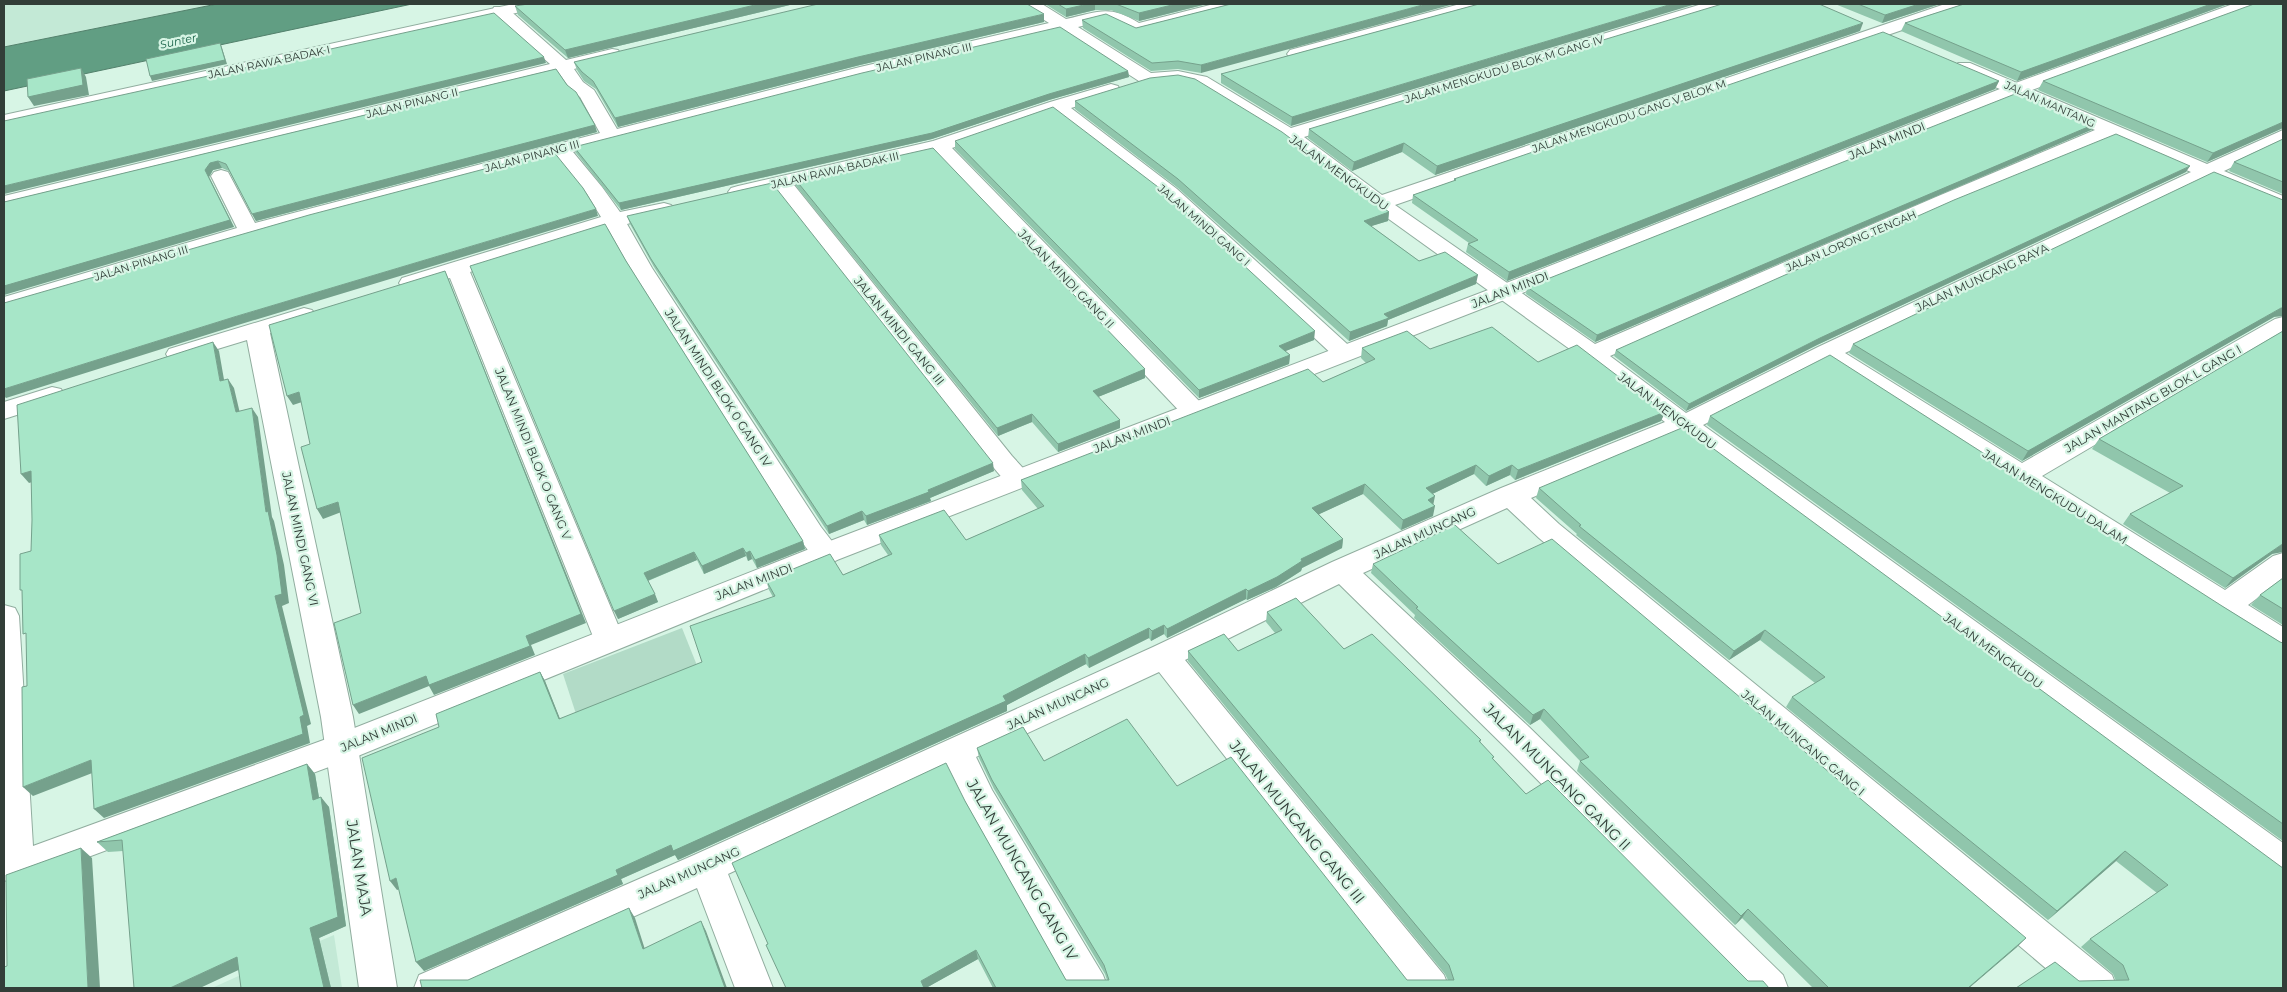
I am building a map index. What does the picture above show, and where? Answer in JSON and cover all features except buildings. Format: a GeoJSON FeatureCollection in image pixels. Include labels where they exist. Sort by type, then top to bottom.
{"type":"FeatureCollection","features":[{"type":"Feature","properties":{"kind":"street","name":"JALAN RAWA BADAK I"},"geometry":{"type":"LineString","coordinates":[[4,121],[534,4]]}},
{"type":"Feature","properties":{"kind":"street"},"geometry":{"type":"LineString","coordinates":[[1031,4],[1148,79]]}},
{"type":"Feature","properties":{"kind":"street","name":"JALAN PINANG III"},"geometry":{"type":"LineString","coordinates":[[4,304],[249,231],[560,148],[860,72],[1113,15],[1134,28],[1138,28],[1232,4]]}},
{"type":"Feature","properties":{"kind":"street"},"geometry":{"type":"LineString","coordinates":[[1278,59],[1478,4]]}},
{"type":"Feature","properties":{"kind":"street","name":"JALAN MENGKUDU BLOK M GANG IV"},"geometry":{"type":"LineString","coordinates":[[1289,135],[1719,4]]}},
{"type":"Feature","properties":{"kind":"street","name":"JALAN MENGKUDU GANG V BLOK M"},"geometry":{"type":"LineString","coordinates":[[1379,203],[1878,30],[1960,4]]}},
{"type":"Feature","properties":{"kind":"street","name":"JALAN MINDI"},"geometry":{"type":"LineString","coordinates":[[10,871],[341,748],[827,553],[1504,292],[2017,89],[2248,4]]}},
{"type":"Feature","properties":{"kind":"street"},"geometry":{"type":"LineString","coordinates":[[500,11],[563,66],[577,86],[588,94],[611,135]]}},
{"type":"Feature","properties":{"kind":"street"},"geometry":{"type":"LineString","coordinates":[[1852,19],[1904,42]]}},
{"type":"Feature","properties":{"kind":"street","name":"JALAN PINANG II"},"geometry":{"type":"LineString","coordinates":[[4,202],[630,50]]}},
{"type":"Feature","properties":{"kind":"street","name":"JALAN MANTANG"},"geometry":{"type":"LineString","coordinates":[[1948,60],[2283,204]]}},
{"type":"Feature","properties":{"kind":"street"},"geometry":{"type":"LineString","coordinates":[[1201,80],[1222,74]]}},
{"type":"Feature","properties":{"kind":"street","name":"JALAN MENGKUDU"},"geometry":{"type":"LineString","coordinates":[[1148,79],[1178,76],[1201,80],[1289,135],[1379,203],[1594,355],[1684,424],[2283,863]]}},
{"type":"Feature","properties":{"kind":"street","name":"JALAN RAWA BADAK III"},"geometry":{"type":"LineString","coordinates":[[717,198],[939,146],[1057,106],[1148,79]]}},
{"type":"Feature","properties":{"kind":"street","name":"JALAN MINDI GANG I"},"geometry":{"type":"LineString","coordinates":[[1057,106],[1170,194],[1345,353]]}},
{"type":"Feature","properties":{"kind":"street","name":"JALAN LORONG TENGAH"},"geometry":{"type":"LineString","coordinates":[[1594,355],[1831,250],[2112,131]]}},
{"type":"Feature","properties":{"kind":"street","name":"JALAN MUNCANG RAYA"},"geometry":{"type":"LineString","coordinates":[[1684,424],[1828,352],[2283,136]]}},
{"type":"Feature","properties":{"kind":"street","name":"JALAN MINDI GANG II"},"geometry":{"type":"LineString","coordinates":[[939,146],[1194,411]]}},
{"type":"Feature","properties":{"kind":"street","name":"JALAN MINDI BLOK 0 GANG IV"},"geometry":{"type":"LineString","coordinates":[[560,148],[595,191],[647,277],[811,534],[827,553]]}},
{"type":"Feature","properties":{"kind":"street"},"geometry":{"type":"LineString","coordinates":[[221,176],[249,231]]}},
{"type":"Feature","properties":{"kind":"street","name":"JALAN MINDI GANG III"},"geometry":{"type":"LineString","coordinates":[[780,182],[1003,462],[1020,479]]}},
{"type":"Feature","properties":{"kind":"street"},"geometry":{"type":"LineString","coordinates":[[395,288],[614,220],[679,206]]}},
{"type":"Feature","properties":{"kind":"street","name":"JALAN MINDI BLOK O GANG V"},"geometry":{"type":"LineString","coordinates":[[458,269],[609,639]]}},
{"type":"Feature","properties":{"kind":"street"},"geometry":{"type":"LineString","coordinates":[[154,362],[321,310]]}},
{"type":"Feature","properties":{"kind":"street","name":"JALAN MANTANG BLOK L GANG I"},"geometry":{"type":"LineString","coordinates":[[2023,475],[2283,324]]}},
{"type":"Feature","properties":{"kind":"street","name":"JALAN MINDI GANG VI"},"geometry":{"type":"LineString","coordinates":[[257,329],[337,717],[341,748]]}},
{"type":"Feature","properties":{"kind":"street","name":"JALAN MENGKUDU DALAM"},"geometry":{"type":"LineString","coordinates":[[1828,352],[2283,642]]}},
{"type":"Feature","properties":{"kind":"street"},"geometry":{"type":"LineString","coordinates":[[4,410],[70,389]]}},
{"type":"Feature","properties":{"kind":"street","name":"JALAN MUNCANG"},"geometry":{"type":"LineString","coordinates":[[433,988],[708,866],[956,750],[1164,656],[1342,570],[1511,495],[1684,424]]}},
{"type":"Feature","properties":{"kind":"street","name":"JALAN MUNCANG GANG I"},"geometry":{"type":"LineString","coordinates":[[1511,495],[1549,531],[2098,988]]}},
{"type":"Feature","properties":{"kind":"street"},"geometry":{"type":"LineString","coordinates":[[2225,606],[2283,564]]}},
{"type":"Feature","properties":{"kind":"street","name":"JALAN MUNCANG GANG II"},"geometry":{"type":"LineString","coordinates":[[1342,570],[1517,737],[1769,988]]}},
{"type":"Feature","properties":{"kind":"street"},"geometry":{"type":"LineString","coordinates":[[4,616],[10,871]]}},
{"type":"Feature","properties":{"kind":"street","name":"JALAN MUNCANG GANG III"},"geometry":{"type":"LineString","coordinates":[[1164,656],[1430,988]]}},
{"type":"Feature","properties":{"kind":"street","name":"JALAN MAJA"},"geometry":{"type":"LineString","coordinates":[[341,748],[378,988]]}},
{"type":"Feature","properties":{"kind":"street","name":"JALAN MUNCANG GANG IV"},"geometry":{"type":"LineString","coordinates":[[956,750],[980,800],[1089,988]]}},
{"type":"Feature","properties":{"kind":"street"},"geometry":{"type":"LineString","coordinates":[[708,866],[754,988]]}},
{"type":"Feature","properties":{"kind":"shaded area"},"geometry":{"type":"Polygon","coordinates":[[[4,4],[216,4],[4,47],[4,4]]]}},
{"type":"Feature","properties":{"kind":"shaded area"},"geometry":{"type":"Polygon","coordinates":[[[682,628],[698,668],[577,717],[563,674],[682,628]]]}},
{"type":"Feature","properties":{"kind":"shaded area"},"geometry":{"type":"Polygon","coordinates":[[[334,935],[342,988],[212,988],[254,969],[334,935]]]}},
{"type":"Feature","properties":{"kind":"water","name":"Sunter"},"geometry":{"type":"Polygon","coordinates":[[[217,4],[412,4],[4,91],[4,47],[217,4]]]}}]}
